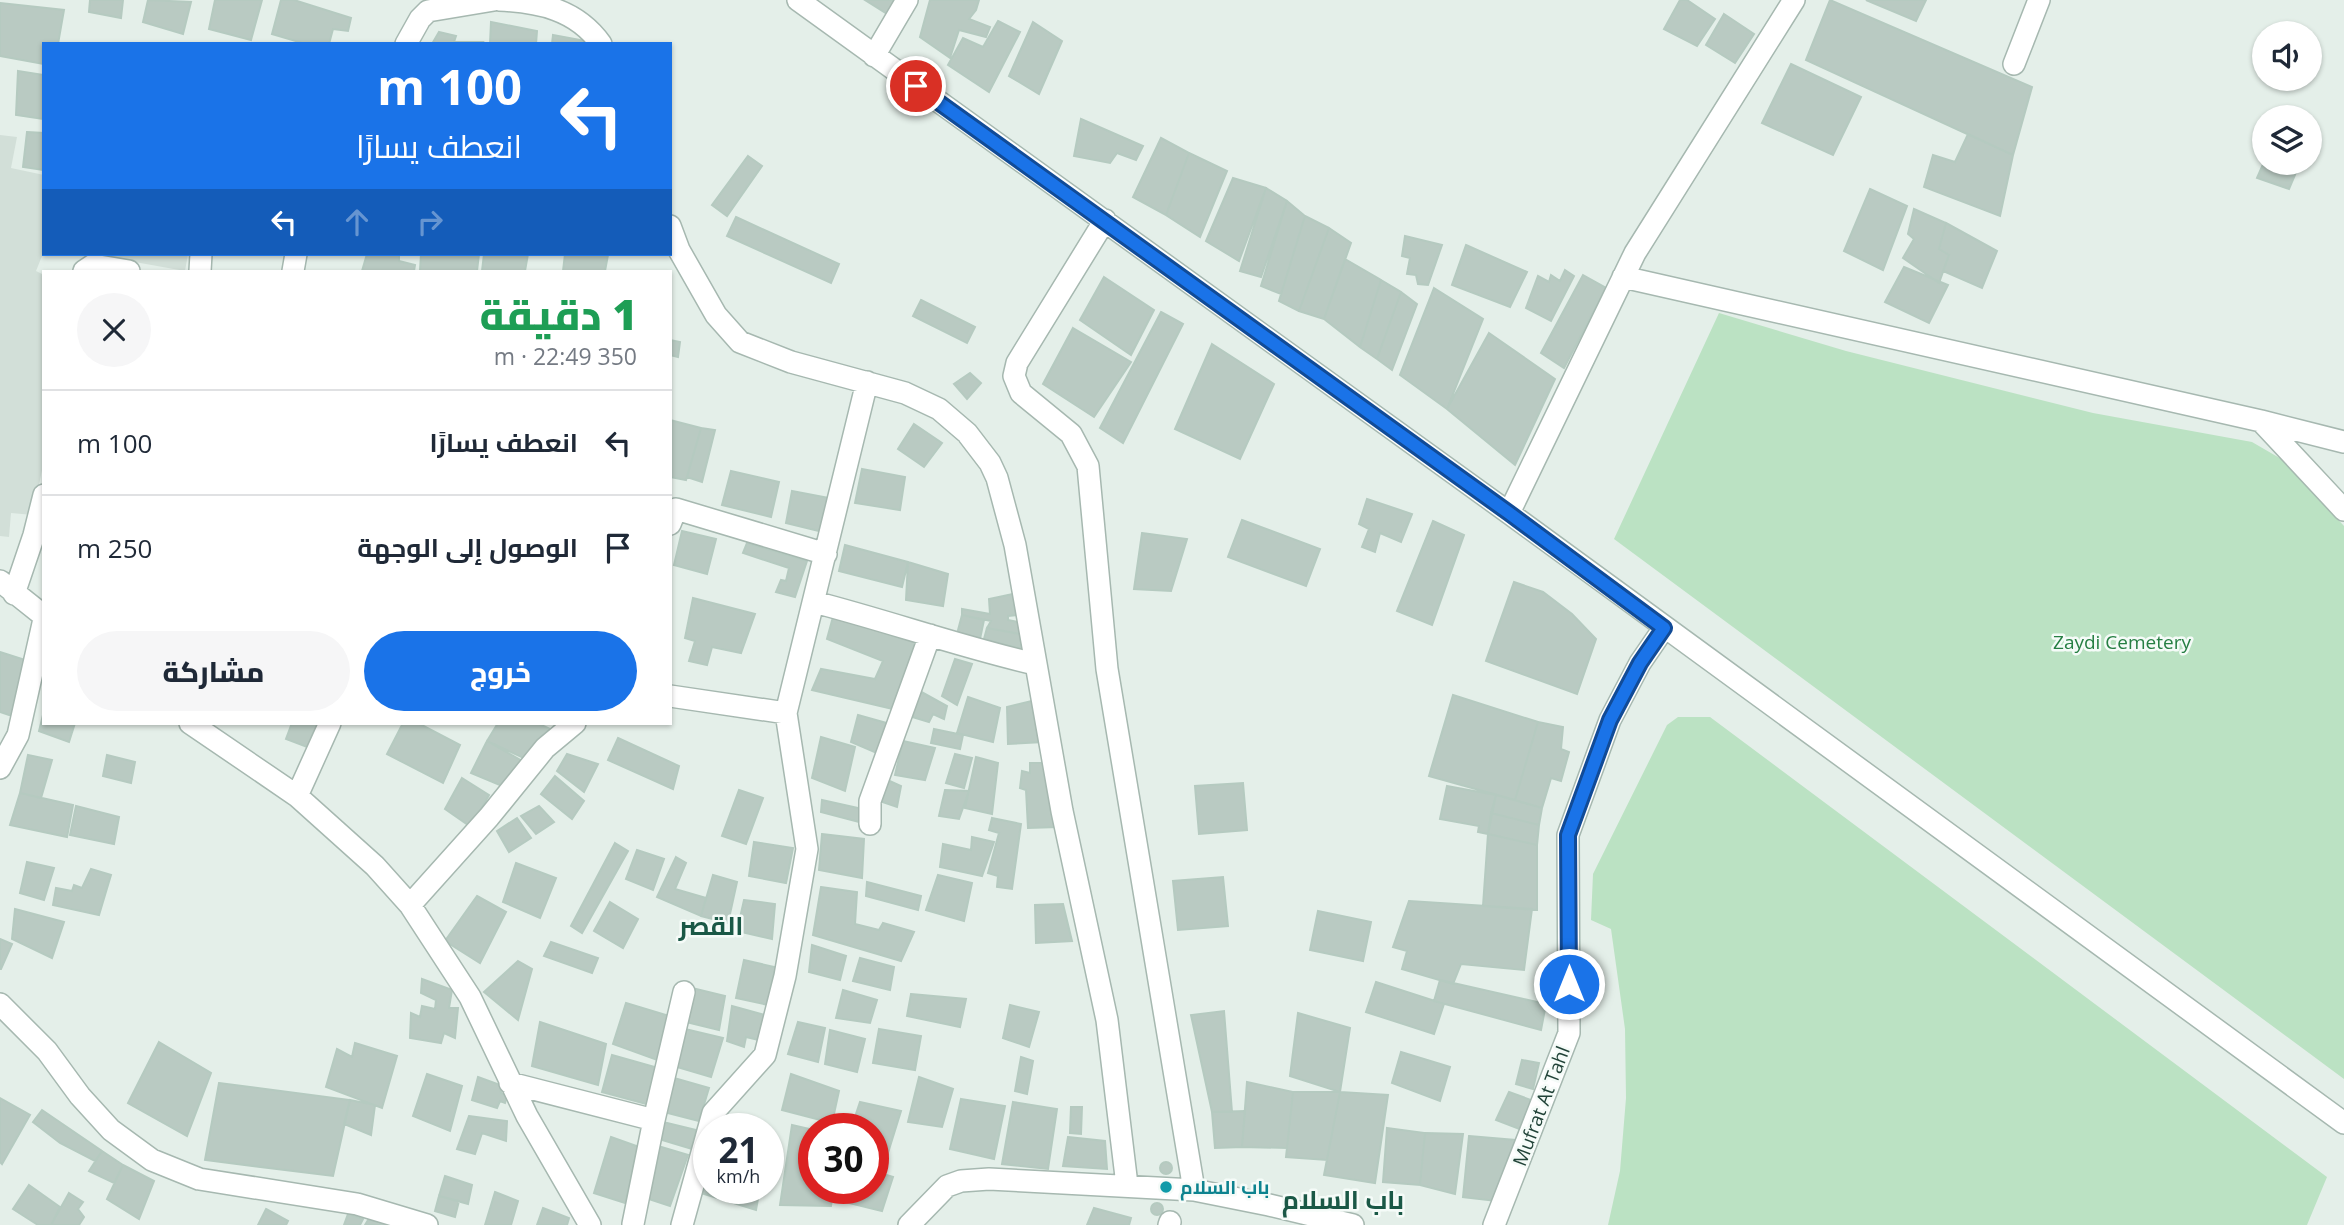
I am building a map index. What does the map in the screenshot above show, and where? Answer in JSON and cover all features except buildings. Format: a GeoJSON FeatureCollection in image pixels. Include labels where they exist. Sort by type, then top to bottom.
{"type":"FeatureCollection","features":[{"type":"Feature","properties":{"kind":"street"},"geometry":{"type":"LineString","coordinates":[[407,42],[420,19],[428,11],[497,0],[552,7],[582,23],[599,42]]}},
{"type":"Feature","properties":{"kind":"street"},"geometry":{"type":"LineString","coordinates":[[798,0],[1509,513],[2344,1123]]}},
{"type":"Feature","properties":{"kind":"street"},"geometry":{"type":"LineString","coordinates":[[874,56],[907,0]]}},
{"type":"Feature","properties":{"kind":"street"},"geometry":{"type":"LineString","coordinates":[[1509,513],[1635,253],[1794,0]]}},
{"type":"Feature","properties":{"kind":"street"},"geometry":{"type":"LineString","coordinates":[[2014,64],[2039,0]]}},
{"type":"Feature","properties":{"kind":"street"},"geometry":{"type":"LineString","coordinates":[[1105,220],[1017,363],[1014,376],[1021,393],[1071,434],[1088,466],[1107,669],[1194,1190]]}},
{"type":"Feature","properties":{"kind":"street"},"geometry":{"type":"LineString","coordinates":[[672,231],[679,250],[716,315],[740,342],[791,362],[905,393],[939,409],[967,433],[990,463],[1004,497],[1015,545],[1062,811],[1107,1020],[1127,1185]]}},
{"type":"Feature","properties":{"kind":"street"},"geometry":{"type":"LineString","coordinates":[[86,270],[93,265],[123,270]]}},
{"type":"Feature","properties":{"kind":"street"},"geometry":{"type":"LineString","coordinates":[[1623,277],[2344,442]]}},
{"type":"Feature","properties":{"kind":"street"},"geometry":{"type":"LineString","coordinates":[[682,1225],[713,1113],[765,1055],[785,976],[807,849],[786,713],[867,382]]}},
{"type":"Feature","properties":{"kind":"street"},"geometry":{"type":"LineString","coordinates":[[2260,421],[2344,510]]}},
{"type":"Feature","properties":{"kind":"street"},"geometry":{"type":"LineString","coordinates":[[42,503],[34,535],[7,588],[42,616]]}},
{"type":"Feature","properties":{"kind":"street"},"geometry":{"type":"LineString","coordinates":[[672,513],[826,554]]}},
{"type":"Feature","properties":{"kind":"street"},"geometry":{"type":"LineString","coordinates":[[814,602],[985,653],[1035,664]]}},
{"type":"Feature","properties":{"kind":"street"},"geometry":{"type":"LineString","coordinates":[[0,768],[18,735],[42,627]]}},
{"type":"Feature","properties":{"kind":"street","name":"Mufrat At Tahl"},"geometry":{"type":"LineString","coordinates":[[1494,1225],[1569,1033],[1568,835],[1610,720],[1640,663],[1664,628]]}},
{"type":"Feature","properties":{"kind":"street"},"geometry":{"type":"LineString","coordinates":[[870,824],[870,801],[930,635]]}},
{"type":"Feature","properties":{"kind":"street"},"geometry":{"type":"LineString","coordinates":[[672,696],[786,713]]}},
{"type":"Feature","properties":{"kind":"street"},"geometry":{"type":"LineString","coordinates":[[193,725],[297,796],[375,866],[410,905],[470,997],[527,1116],[590,1225]]}},
{"type":"Feature","properties":{"kind":"street"},"geometry":{"type":"LineString","coordinates":[[297,796],[329,725]]}},
{"type":"Feature","properties":{"kind":"street"},"geometry":{"type":"LineString","coordinates":[[410,905],[489,817],[565,725]]}},
{"type":"Feature","properties":{"kind":"street"},"geometry":{"type":"LineString","coordinates":[[638,1225],[654,1120],[684,992]]}},
{"type":"Feature","properties":{"kind":"street"},"geometry":{"type":"LineString","coordinates":[[0,1004],[47,1051],[80,1096],[111,1130],[152,1160],[199,1179],[357,1204],[427,1225]]}},
{"type":"Feature","properties":{"kind":"street"},"geometry":{"type":"LineString","coordinates":[[510,1083],[654,1120]]}},
{"type":"Feature","properties":{"kind":"street"},"geometry":{"type":"LineString","coordinates":[[909,1225],[947,1186],[961,1181],[989,1179],[1194,1190],[1353,1225]]}},
{"type":"Feature","properties":{"kind":"shaded area"},"geometry":{"type":"Polygon","coordinates":[[[0,135],[17,137],[11,168],[42,175],[42,256],[36,271],[42,274],[42,470],[33,515],[11,513],[9,537],[0,536],[0,135]]]}},
{"type":"Feature","properties":{"kind":"shaded area"},"geometry":{"type":"Polygon","coordinates":[[[101,256],[188,256],[185,270],[101,256]]]}},
{"type":"Feature","properties":{"kind":"green space","name":"Zaydi Cemetery"},"geometry":{"type":"Polygon","coordinates":[[[1719,313],[1846,351],[2093,413],[2252,442],[2283,460],[2344,526],[2344,1079],[1614,539],[1719,313]]]}},
{"type":"Feature","properties":{"kind":"green space"},"geometry":{"type":"Polygon","coordinates":[[[1678,717],[1710,717],[2327,1177],[2307,1225],[1608,1225],[1620,1171],[1626,1098],[1625,1029],[1611,929],[1591,920],[1593,874],[1667,725],[1678,717]]]}},
{"type":"Feature","properties":{"kind":"place","name":"باب السلام"},"geometry":{"type":"Point","coordinates":[1166,1187]}},
{"type":"Feature","properties":{"kind":"district","name":"القصر"},"geometry":{"type":"Point","coordinates":[711,926]}},
{"type":"Feature","properties":{"kind":"district","name":"باب السلام"},"geometry":{"type":"Point","coordinates":[1343,1200]}},
{"type":"Feature","properties":{"kind":"route"},"geometry":{"type":"LineString","coordinates":[[916,86],[1084,205],[1664,628],[1640,663],[1610,720],[1568,835],[1569,984]]}}]}
